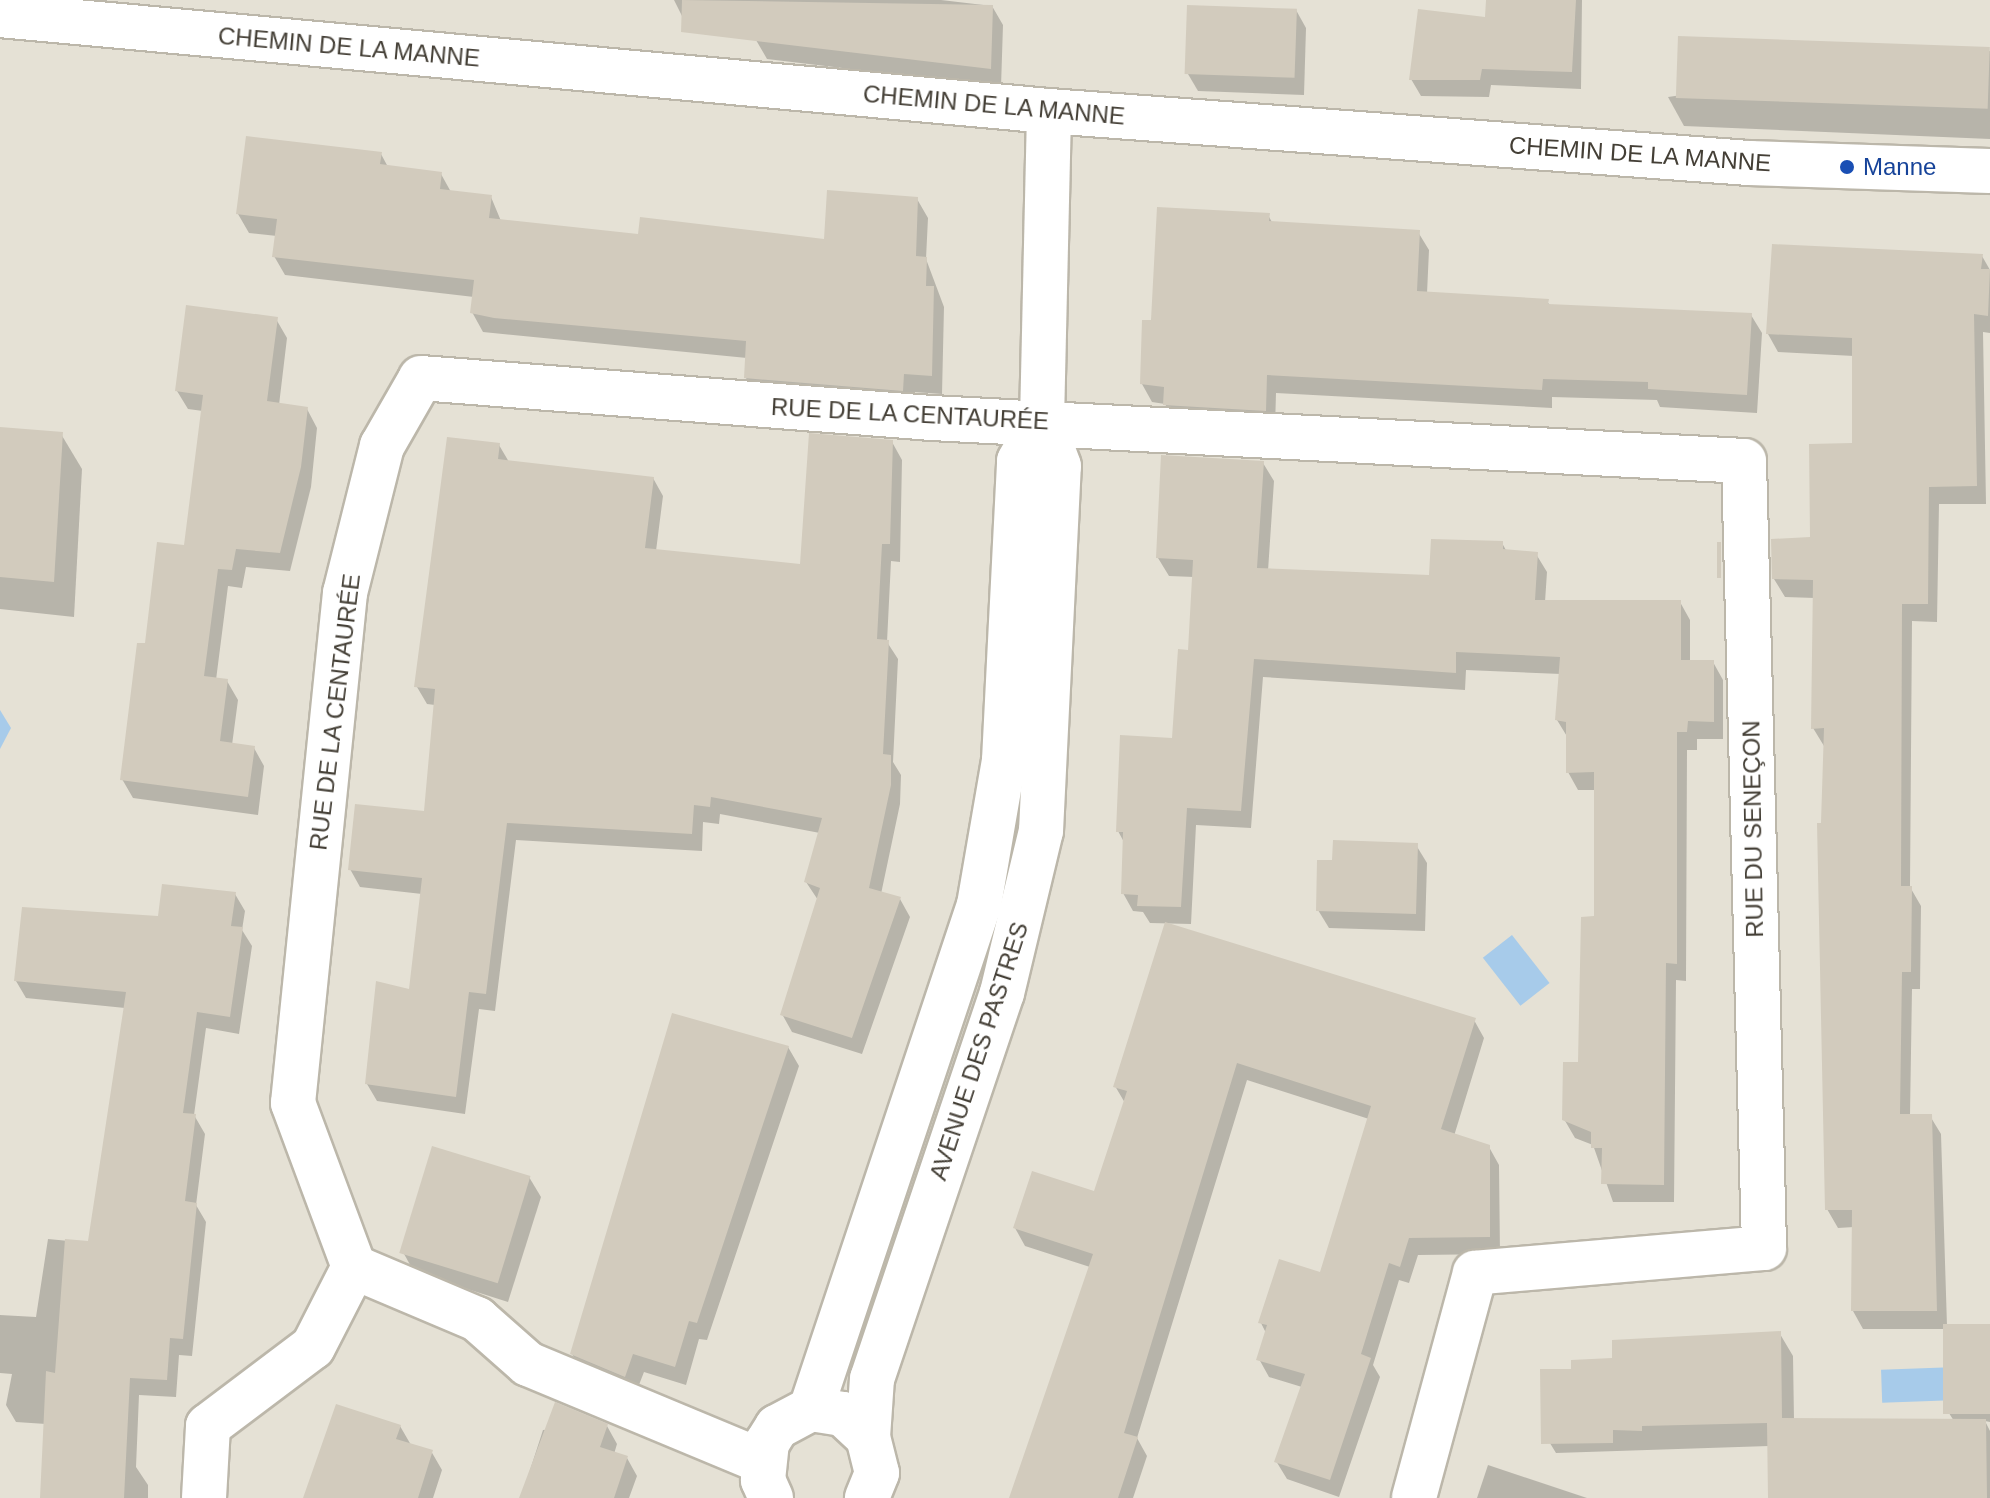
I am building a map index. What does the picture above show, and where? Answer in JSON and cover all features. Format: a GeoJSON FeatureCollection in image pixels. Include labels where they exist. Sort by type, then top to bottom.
{"type":"FeatureCollection","features":[{"type":"Feature","properties":{"kind":"street","name":"CHEMIN DE LA MANNE"},"geometry":{"type":"LineString","coordinates":[[0,15],[1049,111],[1749,163],[1990,171]]}},
{"type":"Feature","properties":{"kind":"street","name":"AVENUE DES PASTRES"},"geometry":{"type":"LineString","coordinates":[[880,1496],[876,1454],[868,1437],[872,1379],[1002,993],[1041,831],[1059,466],[1042,421],[1049,111]]}},
{"type":"Feature","properties":{"kind":"street","name":"RUE DE LA CENTAURÉE"},"geometry":{"type":"LineString","coordinates":[[354,1267],[293,1103],[345,593],[382,446],[421,378],[932,418],[1042,421],[1171,430]]}},
{"type":"Feature","properties":{"kind":"street","name":"AVENUE DES PASTRES"},"geometry":{"type":"LineString","coordinates":[[811,1409],[979,905],[1004,760],[1019,461],[1042,421]]}},
{"type":"Feature","properties":{"kind":"street","name":"RUE DU SENEÇON"},"geometry":{"type":"LineString","coordinates":[[1171,430],[1744,461],[1764,1248],[1475,1273],[1414,1498]]}},
{"type":"Feature","properties":{"kind":"street"},"geometry":{"type":"LineString","coordinates":[[204,1498],[208,1426],[313,1347],[354,1267],[477,1319],[528,1364],[766,1480],[777,1427],[811,1409],[843,1414],[868,1437]]}},
{"type":"Feature","properties":{"kind":"shaded area"},"geometry":{"type":"Polygon","coordinates":[[[0,0],[1990,0],[1990,1498],[0,1498],[0,0]]]}},
{"type":"Feature","properties":{"kind":"water"},"geometry":{"type":"Polygon","coordinates":[[[0,710],[11,728],[0,749],[0,710]]]}},
{"type":"Feature","properties":{"kind":"water"},"geometry":{"type":"Polygon","coordinates":[[[1512,935],[1550,983],[1520,1006],[1483,958],[1512,935]]]}},
{"type":"Feature","properties":{"kind":"water"},"geometry":{"type":"Polygon","coordinates":[[[1957,1367],[1958,1400],[1882,1403],[1881,1370],[1957,1367]]]}},
{"type":"Feature","properties":{"kind":"building"},"geometry":{"type":"Polygon","coordinates":[[[682,0],[993,5],[991,69],[681,32],[682,0]]]}},
{"type":"Feature","properties":{"kind":"building"},"geometry":{"type":"Polygon","coordinates":[[[1486,0],[1576,0],[1572,72],[1482,69],[1480,80],[1409,80],[1418,9],[1485,17],[1486,0]]]}},
{"type":"Feature","properties":{"kind":"building"},"geometry":{"type":"Polygon","coordinates":[[[1187,5],[1297,9],[1295,78],[1185,74],[1187,5]]]}},
{"type":"Feature","properties":{"kind":"building"},"geometry":{"type":"Polygon","coordinates":[[[1678,36],[1990,47],[1988,109],[1676,98],[1678,36]]]}},
{"type":"Feature","properties":{"kind":"building"},"geometry":{"type":"Polygon","coordinates":[[[246,136],[382,152],[380,164],[442,172],[440,189],[492,195],[489,218],[638,234],[640,217],[824,239],[827,190],[918,197],[916,256],[927,257],[926,286],[934,286],[932,376],[904,374],[903,391],[744,378],[746,341],[494,318],[470,313],[474,280],[272,257],[277,219],[236,214],[246,136]]]}},
{"type":"Feature","properties":{"kind":"building"},"geometry":{"type":"Polygon","coordinates":[[[1157,207],[1270,213],[1269,221],[1420,230],[1417,291],[1549,299],[1548,304],[1752,313],[1747,395],[1648,389],[1648,382],[1543,379],[1542,390],[1267,375],[1266,411],[1163,405],[1164,387],[1140,384],[1142,320],[1151,320],[1157,207]]]}},
{"type":"Feature","properties":{"kind":"building"},"geometry":{"type":"Polygon","coordinates":[[[1772,244],[1983,254],[1981,269],[1990,269],[1988,316],[1974,314],[1977,486],[1929,487],[1928,604],[1902,604],[1901,886],[1912,886],[1911,972],[1902,972],[1900,1114],[1932,1114],[1937,1311],[1851,1311],[1852,1210],[1825,1210],[1817,823],[1821,823],[1824,728],[1811,729],[1813,580],[1772,579],[1771,539],[1810,537],[1809,444],[1852,443],[1852,338],[1766,334],[1772,244]]]}},
{"type":"Feature","properties":{"kind":"building"},"geometry":{"type":"Polygon","coordinates":[[[186,305],[278,317],[267,401],[308,407],[301,467],[280,553],[236,549],[232,570],[218,569],[204,676],[228,679],[220,741],[255,746],[248,797],[120,780],[137,643],[145,643],[157,542],[184,545],[203,395],[175,391],[186,305]]]}},
{"type":"Feature","properties":{"kind":"building"},"geometry":{"type":"Polygon","coordinates":[[[0,427],[63,432],[54,582],[0,577],[0,427]]]}},
{"type":"Feature","properties":{"kind":"building"},"geometry":{"type":"Polygon","coordinates":[[[809,433],[893,440],[890,544],[882,544],[877,639],[889,640],[883,754],[891,755],[891,785],[869,888],[901,897],[852,1038],[780,1015],[820,888],[804,882],[822,818],[711,797],[710,807],[694,805],[692,834],[507,823],[486,994],[469,992],[456,1097],[365,1084],[376,981],[409,989],[422,878],[348,870],[355,804],[424,811],[435,689],[414,687],[447,437],[500,443],[498,459],[654,477],[645,548],[800,564],[809,433]]]}},
{"type":"Feature","properties":{"kind":"building"},"geometry":{"type":"Polygon","coordinates":[[[1161,455],[1264,461],[1257,568],[1429,575],[1431,539],[1503,541],[1503,549],[1538,552],[1535,600],[1681,600],[1681,660],[1714,660],[1714,722],[1688,721],[1687,732],[1677,732],[1677,964],[1666,963],[1664,1185],[1601,1184],[1602,1148],[1591,1148],[1591,1132],[1562,1120],[1563,1062],[1578,1062],[1581,917],[1594,916],[1594,772],[1566,773],[1566,722],[1555,720],[1560,657],[1456,652],[1456,673],[1254,659],[1241,811],[1187,808],[1181,907],[1137,906],[1138,895],[1121,894],[1123,832],[1116,832],[1120,735],[1172,738],[1178,649],[1188,650],[1193,560],[1156,558],[1161,455]]]}},
{"type":"Feature","properties":{"kind":"building"},"geometry":{"type":"Polygon","coordinates":[[[1717,542],[1721,542],[1721,578],[1717,578],[1717,542]]]}},
{"type":"Feature","properties":{"kind":"building"},"geometry":{"type":"Polygon","coordinates":[[[1333,840],[1418,843],[1416,914],[1316,911],[1317,860],[1332,860],[1333,840]]]}},
{"type":"Feature","properties":{"kind":"building"},"geometry":{"type":"Polygon","coordinates":[[[162,884],[236,892],[231,926],[243,927],[230,1017],[197,1012],[183,1113],[196,1114],[185,1201],[197,1203],[183,1339],[170,1338],[167,1380],[130,1378],[124,1498],[40,1498],[46,1371],[55,1373],[65,1239],[88,1241],[126,992],[14,981],[22,907],[158,916],[162,884]]]}},
{"type":"Feature","properties":{"kind":"building"},"geometry":{"type":"Polygon","coordinates":[[[1165,922],[1476,1018],[1441,1129],[1490,1145],[1490,1237],[1409,1238],[1400,1267],[1389,1263],[1361,1354],[1371,1358],[1330,1480],[1274,1462],[1305,1374],[1256,1360],[1267,1325],[1258,1323],[1279,1259],[1320,1272],[1371,1106],[1237,1063],[1124,1433],[1138,1437],[1118,1498],[1009,1498],[1093,1254],[1013,1228],[1032,1171],[1094,1191],[1127,1091],[1113,1087],[1165,922]]]}},
{"type":"Feature","properties":{"kind":"building"},"geometry":{"type":"Polygon","coordinates":[[[672,1013],[789,1046],[697,1323],[689,1321],[675,1367],[633,1354],[625,1377],[570,1354],[672,1013]]]}},
{"type":"Feature","properties":{"kind":"building"},"geometry":{"type":"Polygon","coordinates":[[[432,1146],[530,1176],[498,1283],[399,1253],[432,1146]]]}},
{"type":"Feature","properties":{"kind":"building"},"geometry":{"type":"Polygon","coordinates":[[[1943,1324],[1990,1324],[1990,1414],[1943,1414],[1943,1324]]]}},
{"type":"Feature","properties":{"kind":"building"},"geometry":{"type":"Polygon","coordinates":[[[1781,1331],[1782,1418],[1986,1419],[1987,1498],[1768,1498],[1767,1423],[1642,1426],[1642,1431],[1613,1430],[1613,1443],[1541,1444],[1540,1369],[1571,1369],[1571,1360],[1612,1358],[1612,1340],[1781,1331]]]}},
{"type":"Feature","properties":{"kind":"building"},"geometry":{"type":"Polygon","coordinates":[[[555,1402],[608,1424],[600,1447],[628,1456],[614,1498],[519,1498],[555,1402]]]}},
{"type":"Feature","properties":{"kind":"building"},"geometry":{"type":"Polygon","coordinates":[[[336,1404],[401,1425],[396,1439],[433,1450],[418,1498],[303,1498],[336,1404]]]}},
{"type":"Feature","properties":{"kind":"place","name":"Manne"},"geometry":{"type":"Point","coordinates":[1847,167]}}]}
